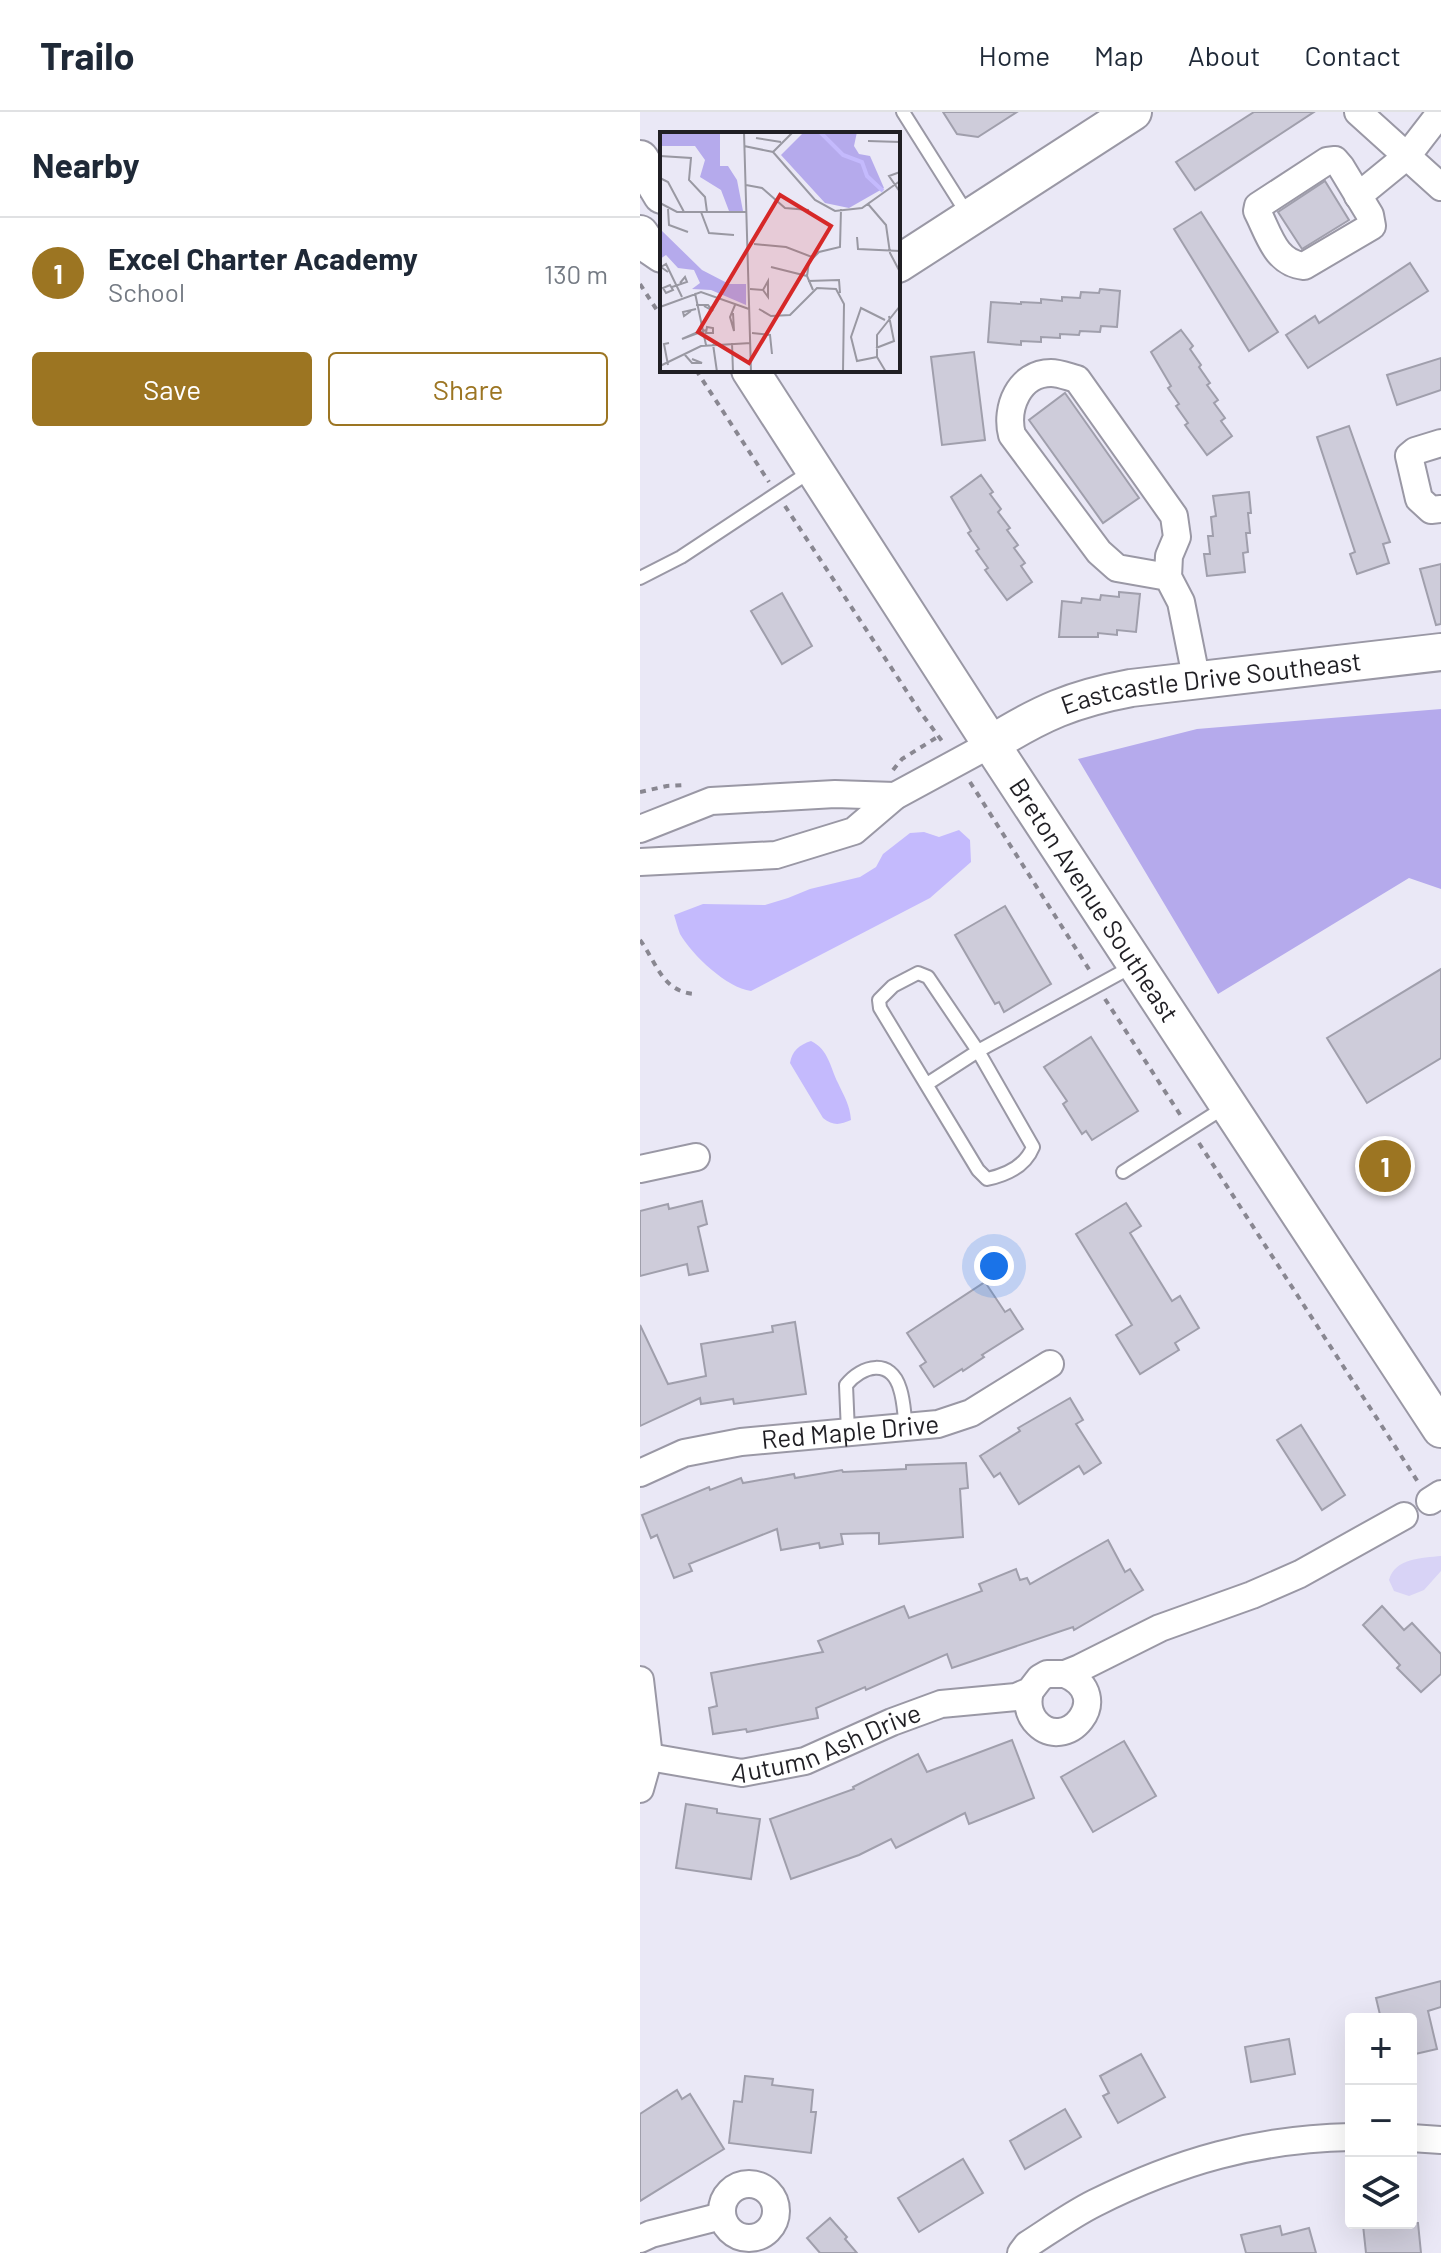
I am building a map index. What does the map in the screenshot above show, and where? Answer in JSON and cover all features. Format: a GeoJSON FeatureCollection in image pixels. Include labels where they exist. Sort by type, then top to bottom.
{"type":"FeatureCollection","features":[{"type":"Feature","properties":{"kind":"main road"},"geometry":{"type":"LineString","coordinates":[[900,263],[1133,112]]}},
{"type":"Feature","properties":{"kind":"main road"},"geometry":{"type":"LineString","coordinates":[[640,159],[660,192]]}},
{"type":"Feature","properties":{"kind":"main road"},"geometry":{"type":"LineString","coordinates":[[640,234],[646,243],[660,253]]}},
{"type":"Feature","properties":{"kind":"main road","name":"Breton Avenue Southeast"},"geometry":{"type":"LineString","coordinates":[[751,372],[991,744],[1441,1429]]}},
{"type":"Feature","properties":{"kind":"main road","name":"Eastcastle Drive Southeast"},"geometry":{"type":"LineString","coordinates":[[991,744],[1028,721],[1087,696],[1131,688],[1441,652]]}},
{"type":"Feature","properties":{"kind":"street"},"geometry":{"type":"LineString","coordinates":[[1358,112],[1441,187]]}},
{"type":"Feature","properties":{"kind":"street"},"geometry":{"type":"LineString","coordinates":[[1358,196],[1407,156],[1441,112]]}},
{"type":"Feature","properties":{"kind":"street"},"geometry":{"type":"LineString","coordinates":[[1335,160],[1358,196],[1370,215],[1372,226],[1304,266],[1284,260],[1257,211],[1261,202],[1327,161],[1335,160]]}},
{"type":"Feature","properties":{"kind":"street"},"geometry":{"type":"LineString","coordinates":[[1168,577],[1117,568],[1099,552],[1012,435],[1009,423],[1011,404],[1019,389],[1032,378],[1051,373],[1077,379],[1174,516],[1177,537],[1169,556],[1168,577],[1181,602],[1197,682]]}},
{"type":"Feature","properties":{"kind":"street"},"geometry":{"type":"LineString","coordinates":[[1441,443],[1409,456],[1419,499],[1431,510],[1441,509]]}},
{"type":"Feature","properties":{"kind":"street"},"geometry":{"type":"LineString","coordinates":[[640,862],[776,855],[854,831],[895,796],[991,744]]}},
{"type":"Feature","properties":{"kind":"street"},"geometry":{"type":"LineString","coordinates":[[640,829],[711,801],[835,794],[895,796]]}},
{"type":"Feature","properties":{"kind":"street"},"geometry":{"type":"LineString","coordinates":[[640,1169],[696,1157]]}},
{"type":"Feature","properties":{"kind":"street","name":"Red Maple Drive"},"geometry":{"type":"LineString","coordinates":[[640,1473],[684,1453],[741,1442],[938,1424],[971,1413],[1050,1364]]}},
{"type":"Feature","properties":{"kind":"street","name":"Autumn Ash Drive"},"geometry":{"type":"LineString","coordinates":[[649,1757],[742,1773],[805,1761],[941,1704],[1004,1700],[1030,1691],[1047,1674],[1080,1674],[1160,1628],[1300,1574],[1404,1516]]}},
{"type":"Feature","properties":{"kind":"street"},"geometry":{"type":"LineString","coordinates":[[1004,1700],[1039,1725],[1056,1732],[1074,1727],[1086,1712],[1080,1674]]}},
{"type":"Feature","properties":{"kind":"street"},"geometry":{"type":"LineString","coordinates":[[640,1680],[649,1757],[640,1789]]}},
{"type":"Feature","properties":{"kind":"street"},"geometry":{"type":"LineString","coordinates":[[1030,1691],[1028,1700],[1032,1718]]}},
{"type":"Feature","properties":{"kind":"street"},"geometry":{"type":"LineString","coordinates":[[1021,2253],[1027,2245],[1093,2204],[1159,2174],[1223,2153],[1300,2138],[1345,2137]]}},
{"type":"Feature","properties":{"kind":"street"},"geometry":{"type":"LineString","coordinates":[[1417,2138],[1441,2140]]}},
{"type":"Feature","properties":{"kind":"street"},"geometry":{"type":"LineString","coordinates":[[640,2239],[722,2216]]}},
{"type":"Feature","properties":{"kind":"lane"},"geometry":{"type":"LineString","coordinates":[[903,112],[970,218]]}},
{"type":"Feature","properties":{"kind":"lane"},"geometry":{"type":"LineString","coordinates":[[640,578],[681,557],[813,470]]}},
{"type":"Feature","properties":{"kind":"lane"},"geometry":{"type":"LineString","coordinates":[[927,1084],[978,1051],[1136,965]]}},
{"type":"Feature","properties":{"kind":"lane"},"geometry":{"type":"LineString","coordinates":[[918,973],[928,977],[978,1051],[1033,1147],[1020,1166],[1003,1176],[987,1179],[978,1170],[880,1008],[879,1000],[893,986],[918,973]]}},
{"type":"Feature","properties":{"kind":"lane"},"geometry":{"type":"LineString","coordinates":[[1123,1172],[1228,1105]]}},
{"type":"Feature","properties":{"kind":"lane"},"geometry":{"type":"LineString","coordinates":[[848,1432],[846,1385],[867,1367],[885,1369],[897,1380],[906,1427]]}},
{"type":"Feature","properties":{"kind":"path"},"geometry":{"type":"LineString","coordinates":[[640,284],[660,315]]}},
{"type":"Feature","properties":{"kind":"path"},"geometry":{"type":"LineString","coordinates":[[697,372],[921,713],[957,762],[1190,1130],[1436,1498]]}},
{"type":"Feature","properties":{"kind":"path"},"geometry":{"type":"LineString","coordinates":[[640,940],[667,982],[682,993],[695,994]]}},
{"type":"Feature","properties":{"kind":"shaded area"},"geometry":{"type":"Polygon","coordinates":[[[1441,709],[1441,889],[1409,878],[1218,994],[1078,759],[1197,729],[1441,709]]]}},
{"type":"Feature","properties":{"kind":"shaded area"},"geometry":{"type":"Polygon","coordinates":[[[959,830],[970,840],[971,862],[930,898],[751,991],[731,984],[711,969],[679,932],[674,915],[703,904],[765,905],[810,889],[860,877],[876,867],[883,854],[910,833],[924,832],[939,837],[959,830]]]}},
{"type":"Feature","properties":{"kind":"shaded area"},"geometry":{"type":"Polygon","coordinates":[[[811,1041],[822,1049],[828,1059],[848,1105],[851,1120],[837,1124],[823,1118],[790,1063],[797,1049],[811,1041]]]}},
{"type":"Feature","properties":{"kind":"shaded area"},"geometry":{"type":"Polygon","coordinates":[[[1441,1556],[1441,1571],[1424,1590],[1409,1596],[1394,1591],[1389,1580],[1397,1567],[1410,1560],[1441,1556]]]}},
{"type":"Feature","properties":{"kind":"building"},"geometry":{"type":"Polygon","coordinates":[[[943,112],[1017,112],[978,137],[957,134],[943,112]]]}},
{"type":"Feature","properties":{"kind":"building"},"geometry":{"type":"Polygon","coordinates":[[[1254,112],[1314,112],[1195,190],[1176,162],[1254,112]]]}},
{"type":"Feature","properties":{"kind":"building"},"geometry":{"type":"Polygon","coordinates":[[[1325,181],[1349,220],[1302,249],[1278,212],[1325,181]]]}},
{"type":"Feature","properties":{"kind":"building"},"geometry":{"type":"Polygon","coordinates":[[[1201,212],[1278,332],[1249,351],[1174,229],[1201,212]]]}},
{"type":"Feature","properties":{"kind":"building"},"geometry":{"type":"Polygon","coordinates":[[[1410,263],[1428,291],[1308,368],[1286,335],[1315,316],[1319,323],[1410,263]]]}},
{"type":"Feature","properties":{"kind":"building"},"geometry":{"type":"Polygon","coordinates":[[[1100,289],[1120,291],[1117,327],[1101,326],[1100,332],[1060,334],[1060,338],[1041,337],[1041,342],[1021,341],[1021,345],[988,342],[991,302],[1021,304],[1041,303],[1041,299],[1062,301],[1062,297],[1080,298],[1081,292],[1099,293],[1100,289]]]}},
{"type":"Feature","properties":{"kind":"building"},"geometry":{"type":"Polygon","coordinates":[[[1181,330],[1193,346],[1190,349],[1210,383],[1207,385],[1218,400],[1214,403],[1225,418],[1221,421],[1232,436],[1207,455],[1185,425],[1188,423],[1168,388],[1171,386],[1151,352],[1181,330]]]}},
{"type":"Feature","properties":{"kind":"building"},"geometry":{"type":"Polygon","coordinates":[[[974,352],[985,440],[942,445],[931,357],[974,352]]]}},
{"type":"Feature","properties":{"kind":"building"},"geometry":{"type":"Polygon","coordinates":[[[1441,358],[1441,390],[1397,405],[1387,375],[1441,358]]]}},
{"type":"Feature","properties":{"kind":"building"},"geometry":{"type":"Polygon","coordinates":[[[1065,393],[1139,498],[1103,523],[1029,420],[1065,393]]]}},
{"type":"Feature","properties":{"kind":"building"},"geometry":{"type":"Polygon","coordinates":[[[1349,426],[1390,542],[1383,544],[1389,563],[1357,574],[1350,554],[1355,552],[1317,437],[1349,426]]]}},
{"type":"Feature","properties":{"kind":"building"},"geometry":{"type":"Polygon","coordinates":[[[981,475],[993,492],[990,494],[1001,509],[998,512],[1018,545],[1014,548],[1025,563],[1021,566],[1032,582],[1007,600],[985,570],[988,568],[968,533],[971,531],[951,497],[981,475]]]}},
{"type":"Feature","properties":{"kind":"building"},"geometry":{"type":"Polygon","coordinates":[[[1249,492],[1250,533],[1246,533],[1248,552],[1243,553],[1245,572],[1207,576],[1204,554],[1210,554],[1208,536],[1213,536],[1211,517],[1216,516],[1213,496],[1249,492]]]}},
{"type":"Feature","properties":{"kind":"building"},"geometry":{"type":"Polygon","coordinates":[[[1441,564],[1441,624],[1436,625],[1420,569],[1441,564]]]}},
{"type":"Feature","properties":{"kind":"building"},"geometry":{"type":"Polygon","coordinates":[[[1119,592],[1140,594],[1136,632],[1117,630],[1117,635],[1098,633],[1098,637],[1059,637],[1062,601],[1081,603],[1082,598],[1100,600],[1101,595],[1119,597],[1119,592]]]}},
{"type":"Feature","properties":{"kind":"building"},"geometry":{"type":"Polygon","coordinates":[[[782,593],[812,646],[782,664],[751,611],[782,593]]]}},
{"type":"Feature","properties":{"kind":"building"},"geometry":{"type":"Polygon","coordinates":[[[1005,906],[1051,984],[1004,1012],[999,1002],[995,1004],[955,935],[1005,906]]]}},
{"type":"Feature","properties":{"kind":"building"},"geometry":{"type":"Polygon","coordinates":[[[1441,969],[1441,1058],[1367,1103],[1327,1038],[1441,969]]]}},
{"type":"Feature","properties":{"kind":"building"},"geometry":{"type":"Polygon","coordinates":[[[1091,1037],[1138,1111],[1092,1140],[1086,1131],[1082,1134],[1063,1104],[1067,1101],[1044,1067],[1091,1037]]]}},
{"type":"Feature","properties":{"kind":"building"},"geometry":{"type":"Polygon","coordinates":[[[702,1201],[707,1224],[698,1227],[708,1271],[689,1275],[687,1264],[640,1276],[640,1211],[668,1204],[669,1209],[702,1201]]]}},
{"type":"Feature","properties":{"kind":"building"},"geometry":{"type":"Polygon","coordinates":[[[1126,1203],[1141,1226],[1130,1233],[1172,1301],[1180,1296],[1199,1328],[1175,1343],[1179,1350],[1140,1374],[1116,1335],[1132,1325],[1076,1234],[1126,1203]]]}},
{"type":"Feature","properties":{"kind":"building"},"geometry":{"type":"Polygon","coordinates":[[[985,1282],[1005,1312],[1010,1309],[1023,1329],[963,1371],[934,1387],[920,1366],[926,1362],[907,1333],[985,1282]]]}},
{"type":"Feature","properties":{"kind":"building"},"geometry":{"type":"Polygon","coordinates":[[[795,1322],[806,1394],[734,1404],[733,1399],[701,1404],[700,1398],[640,1426],[640,1325],[668,1384],[706,1376],[701,1344],[773,1332],[772,1326],[795,1322]]]}},
{"type":"Feature","properties":{"kind":"building"},"geometry":{"type":"Polygon","coordinates":[[[1070,1398],[1083,1420],[1076,1424],[1101,1463],[1084,1474],[1079,1466],[1019,1504],[1000,1473],[994,1477],[980,1456],[1020,1431],[1018,1428],[1070,1398]]]}},
{"type":"Feature","properties":{"kind":"building"},"geometry":{"type":"Polygon","coordinates":[[[1301,1425],[1345,1495],[1322,1510],[1277,1440],[1301,1425]]]}},
{"type":"Feature","properties":{"kind":"building"},"geometry":{"type":"Polygon","coordinates":[[[966,1463],[968,1488],[960,1489],[963,1537],[879,1544],[879,1533],[841,1534],[843,1544],[820,1548],[819,1543],[781,1550],[777,1529],[689,1564],[692,1571],[674,1578],[657,1535],[651,1538],[642,1515],[709,1487],[710,1490],[741,1478],[743,1483],[794,1474],[795,1478],[842,1470],[906,1469],[906,1465],[966,1463]]]}},
{"type":"Feature","properties":{"kind":"building"},"geometry":{"type":"Polygon","coordinates":[[[1108,1540],[1125,1572],[1130,1569],[1143,1590],[1074,1630],[1073,1627],[952,1668],[947,1654],[866,1690],[865,1687],[816,1708],[818,1718],[747,1732],[746,1729],[713,1734],[709,1708],[717,1706],[711,1673],[823,1652],[818,1641],[904,1606],[909,1618],[982,1591],[979,1584],[1016,1569],[1020,1580],[1027,1578],[1030,1584],[1108,1540]]]}},
{"type":"Feature","properties":{"kind":"building"},"geometry":{"type":"Polygon","coordinates":[[[1382,1606],[1404,1630],[1412,1623],[1441,1654],[1441,1674],[1421,1692],[1397,1668],[1400,1665],[1363,1625],[1382,1606]]]}},
{"type":"Feature","properties":{"kind":"building"},"geometry":{"type":"Polygon","coordinates":[[[1012,1740],[1034,1798],[969,1824],[965,1813],[896,1848],[891,1839],[859,1855],[791,1879],[770,1819],[854,1789],[918,1754],[927,1772],[1012,1740]]]}},
{"type":"Feature","properties":{"kind":"building"},"geometry":{"type":"Polygon","coordinates":[[[1124,1741],[1156,1796],[1093,1832],[1061,1777],[1124,1741]]]}},
{"type":"Feature","properties":{"kind":"building"},"geometry":{"type":"Polygon","coordinates":[[[686,1804],[717,1809],[717,1813],[760,1819],[751,1879],[676,1868],[686,1804]]]}},
{"type":"Feature","properties":{"kind":"building"},"geometry":{"type":"Polygon","coordinates":[[[1441,1981],[1441,2007],[1428,2011],[1437,2049],[1417,2054],[1417,2013],[1380,2013],[1376,1998],[1441,1981]]]}},
{"type":"Feature","properties":{"kind":"building"},"geometry":{"type":"Polygon","coordinates":[[[1289,2039],[1295,2074],[1251,2082],[1245,2047],[1289,2039]]]}},
{"type":"Feature","properties":{"kind":"building"},"geometry":{"type":"Polygon","coordinates":[[[1141,2054],[1165,2097],[1118,2123],[1103,2096],[1109,2093],[1100,2076],[1141,2054]]]}},
{"type":"Feature","properties":{"kind":"building"},"geometry":{"type":"Polygon","coordinates":[[[745,2076],[773,2079],[772,2085],[813,2090],[811,2112],[816,2112],[811,2153],[729,2143],[734,2101],[742,2102],[745,2076]]]}},
{"type":"Feature","properties":{"kind":"building"},"geometry":{"type":"Polygon","coordinates":[[[677,2090],[682,2099],[690,2094],[724,2149],[640,2201],[640,2114],[677,2090]]]}},
{"type":"Feature","properties":{"kind":"building"},"geometry":{"type":"Polygon","coordinates":[[[1065,2109],[1081,2137],[1025,2169],[1010,2141],[1065,2109]]]}},
{"type":"Feature","properties":{"kind":"building"},"geometry":{"type":"Polygon","coordinates":[[[963,2159],[983,2193],[919,2232],[898,2198],[963,2159]]]}},
{"type":"Feature","properties":{"kind":"building"},"geometry":{"type":"Polygon","coordinates":[[[830,2218],[857,2253],[820,2253],[807,2238],[830,2218]]]}},
{"type":"Feature","properties":{"kind":"building"},"geometry":{"type":"Polygon","coordinates":[[[1418,2223],[1421,2253],[1366,2253],[1363,2229],[1417,2229],[1418,2223]]]}},
{"type":"Feature","properties":{"kind":"building"},"geometry":{"type":"Polygon","coordinates":[[[1280,2226],[1282,2235],[1309,2228],[1316,2253],[1246,2253],[1241,2235],[1280,2226]]]}},
{"type":"Feature","properties":{"kind":"place","name":"Excel Charter Academy"},"geometry":{"type":"Point","coordinates":[1385,1166]}}]}
